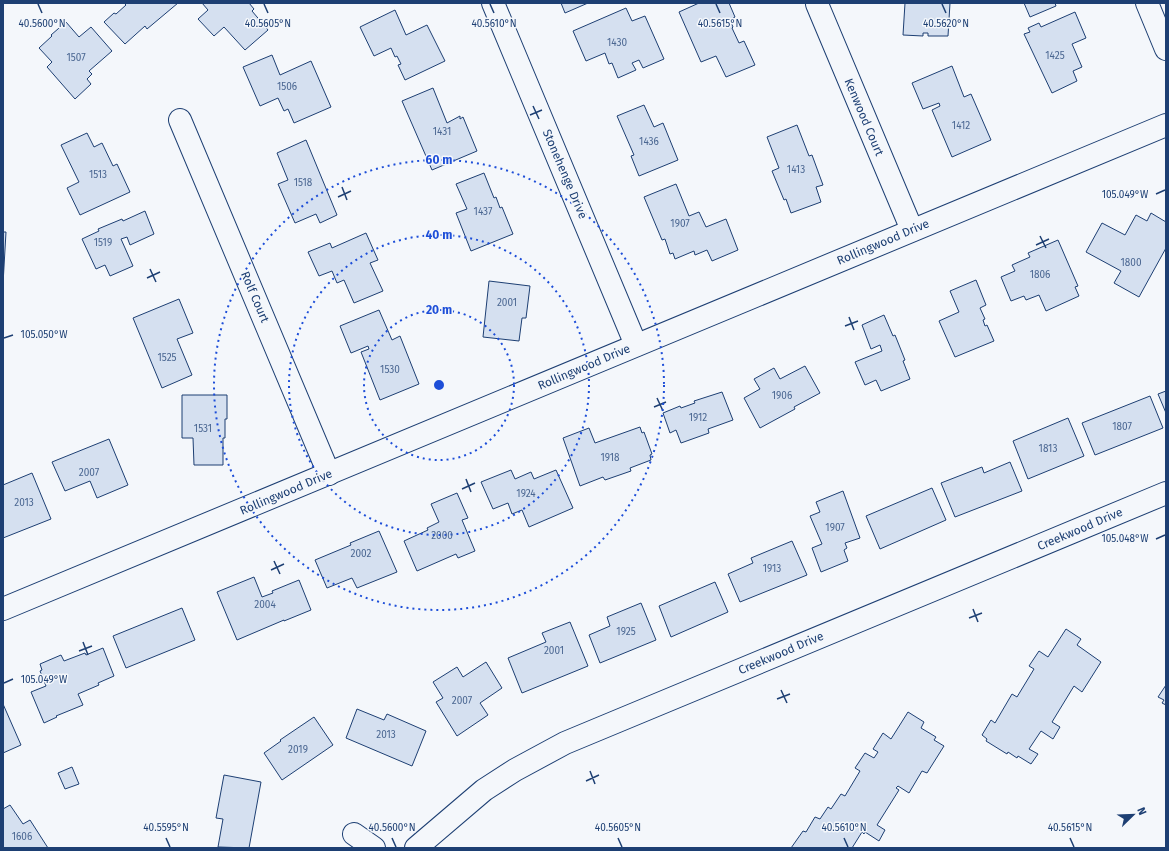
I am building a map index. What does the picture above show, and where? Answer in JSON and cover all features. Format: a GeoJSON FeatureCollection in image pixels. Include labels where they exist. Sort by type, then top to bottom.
{"type":"FeatureCollection","features":[{"type":"Feature","properties":{"kind":"street","name":"Stonehenge Drive"},"geometry":{"type":"LineString","coordinates":[[493,3],[636,345]]}},
{"type":"Feature","properties":{"kind":"street"},"geometry":{"type":"LineString","coordinates":[[1147,3],[1166,50]]}},
{"type":"Feature","properties":{"kind":"street","name":"Kenwood Court"},"geometry":{"type":"LineString","coordinates":[[817,4],[912,230]]}},
{"type":"Feature","properties":{"kind":"street","name":"Rolf Court"},"geometry":{"type":"LineString","coordinates":[[180,120],[329,474]]}},
{"type":"Feature","properties":{"kind":"street","name":"Rollingwood Drive"},"geometry":{"type":"LineString","coordinates":[[3,609],[1166,125]]}},
{"type":"Feature","properties":{"kind":"street","name":"Creekwood Drive"},"geometry":{"type":"LineString","coordinates":[[416,848],[484,790],[564,743],[1166,493]]}},
{"type":"Feature","properties":{"kind":"street"},"geometry":{"type":"LineString","coordinates":[[354,834],[374,848]]}},
{"type":"Feature","properties":{"kind":"building"},"geometry":{"type":"Polygon","coordinates":[[[124,3],[178,3],[147,29],[145,26],[125,44],[104,22],[126,5],[124,3]]]}},
{"type":"Feature","properties":{"kind":"building"},"geometry":{"type":"Polygon","coordinates":[[[202,3],[249,3],[254,9],[252,11],[268,30],[245,50],[224,27],[214,36],[198,19],[208,10],[202,3]]]}},
{"type":"Feature","properties":{"kind":"building"},"geometry":{"type":"Polygon","coordinates":[[[561,3],[588,3],[565,13],[561,3]]]}},
{"type":"Feature","properties":{"kind":"building"},"geometry":{"type":"Polygon","coordinates":[[[699,3],[729,3],[735,17],[730,20],[733,27],[732,28],[739,43],[744,41],[755,65],[726,77],[716,56],[701,62],[679,12],[699,3]]]}},
{"type":"Feature","properties":{"kind":"building"},"geometry":{"type":"Polygon","coordinates":[[[905,3],[950,3],[948,36],[928,36],[928,33],[923,33],[923,36],[903,35],[905,3]]]}},
{"type":"Feature","properties":{"kind":"building"},"geometry":{"type":"Polygon","coordinates":[[[1024,3],[1055,3],[1056,6],[1030,17],[1024,3]]]}},
{"type":"Feature","properties":{"kind":"building"},"geometry":{"type":"Polygon","coordinates":[[[626,8],[632,21],[645,16],[664,59],[643,68],[639,60],[632,63],[636,70],[618,78],[612,63],[609,64],[605,53],[586,61],[573,31],[626,8]]]}},
{"type":"Feature","properties":{"kind":"building"},"geometry":{"type":"Polygon","coordinates":[[[395,10],[406,35],[427,25],[445,61],[405,80],[398,65],[401,64],[397,56],[395,57],[391,48],[374,56],[360,27],[395,10]]]}},
{"type":"Feature","properties":{"kind":"building"},"geometry":{"type":"Polygon","coordinates":[[[1075,12],[1086,38],[1072,44],[1082,67],[1073,71],[1077,81],[1052,93],[1024,34],[1030,32],[1028,28],[1039,23],[1041,27],[1075,12]]]}},
{"type":"Feature","properties":{"kind":"building"},"geometry":{"type":"Polygon","coordinates":[[[66,22],[79,37],[91,27],[112,51],[89,71],[92,74],[87,79],[91,84],[75,99],[47,67],[52,62],[39,48],[66,22]]]}},
{"type":"Feature","properties":{"kind":"building"},"geometry":{"type":"Polygon","coordinates":[[[272,55],[280,75],[311,61],[331,107],[294,123],[288,109],[284,111],[278,98],[260,106],[243,67],[272,55]]]}},
{"type":"Feature","properties":{"kind":"building"},"geometry":{"type":"Polygon","coordinates":[[[952,66],[964,97],[971,94],[991,140],[952,157],[932,110],[940,106],[939,103],[923,109],[912,83],[952,66]]]}},
{"type":"Feature","properties":{"kind":"building"},"geometry":{"type":"Polygon","coordinates":[[[433,88],[447,123],[460,116],[460,119],[463,117],[477,151],[432,170],[402,101],[433,88]]]}},
{"type":"Feature","properties":{"kind":"building"},"geometry":{"type":"Polygon","coordinates":[[[644,105],[654,127],[663,123],[678,160],[639,176],[631,156],[634,155],[617,116],[644,105]]]}},
{"type":"Feature","properties":{"kind":"building"},"geometry":{"type":"Polygon","coordinates":[[[797,125],[809,156],[812,155],[823,185],[816,187],[821,202],[791,213],[786,199],[784,200],[772,171],[779,168],[767,137],[797,125]]]}},
{"type":"Feature","properties":{"kind":"building"},"geometry":{"type":"Polygon","coordinates":[[[87,133],[94,147],[102,143],[113,166],[117,164],[130,192],[80,215],[67,188],[79,182],[61,145],[87,133]]]}},
{"type":"Feature","properties":{"kind":"building"},"geometry":{"type":"Polygon","coordinates":[[[306,140],[337,215],[320,223],[316,214],[295,223],[278,184],[288,180],[277,153],[306,140]]]}},
{"type":"Feature","properties":{"kind":"building"},"geometry":{"type":"Polygon","coordinates":[[[484,173],[494,198],[496,197],[500,208],[502,207],[513,234],[471,251],[456,213],[467,209],[456,184],[484,173]]]}},
{"type":"Feature","properties":{"kind":"building"},"geometry":{"type":"Polygon","coordinates":[[[676,184],[689,216],[699,212],[706,227],[726,219],[738,250],[712,261],[707,250],[695,255],[694,251],[675,259],[673,253],[670,254],[665,239],[662,240],[644,197],[676,184]]]}},
{"type":"Feature","properties":{"kind":"building"},"geometry":{"type":"Polygon","coordinates":[[[145,211],[154,234],[130,245],[127,237],[121,239],[133,266],[110,276],[105,265],[96,269],[82,239],[99,231],[98,229],[122,219],[123,221],[145,211]]]}},
{"type":"Feature","properties":{"kind":"building"},"geometry":{"type":"Polygon","coordinates":[[[1151,213],[1166,222],[1166,248],[1139,297],[1114,283],[1121,271],[1086,252],[1102,223],[1125,235],[1136,215],[1147,221],[1151,213]]]}},
{"type":"Feature","properties":{"kind":"building"},"geometry":{"type":"Polygon","coordinates":[[[3,232],[6,232],[3,284],[3,232]]]}},
{"type":"Feature","properties":{"kind":"building"},"geometry":{"type":"Polygon","coordinates":[[[366,233],[378,260],[370,263],[383,291],[354,303],[344,280],[337,283],[332,271],[319,276],[308,252],[330,243],[332,248],[366,233]]]}},
{"type":"Feature","properties":{"kind":"building"},"geometry":{"type":"Polygon","coordinates":[[[1058,240],[1078,286],[1075,287],[1079,296],[1046,311],[1039,295],[1026,300],[1024,296],[1011,301],[1001,277],[1015,271],[1012,265],[1030,257],[1028,253],[1058,240]]]}},
{"type":"Feature","properties":{"kind":"building"},"geometry":{"type":"Polygon","coordinates":[[[976,280],[986,305],[980,308],[985,319],[983,320],[985,326],[987,325],[994,341],[955,357],[939,321],[959,312],[950,291],[976,280]]]}},
{"type":"Feature","properties":{"kind":"building"},"geometry":{"type":"Polygon","coordinates":[[[489,281],[530,286],[526,318],[522,318],[519,341],[483,337],[489,281]]]}},
{"type":"Feature","properties":{"kind":"building"},"geometry":{"type":"Polygon","coordinates":[[[179,299],[193,333],[177,339],[192,375],[162,388],[133,318],[179,299]]]}},
{"type":"Feature","properties":{"kind":"building"},"geometry":{"type":"Polygon","coordinates":[[[379,310],[392,340],[400,336],[419,384],[380,400],[361,352],[369,349],[368,346],[351,353],[340,326],[379,310]]]}},
{"type":"Feature","properties":{"kind":"building"},"geometry":{"type":"Polygon","coordinates":[[[884,315],[893,336],[895,335],[905,360],[903,361],[910,379],[881,391],[876,380],[865,385],[855,362],[882,351],[880,345],[871,349],[862,325],[884,315]]]}},
{"type":"Feature","properties":{"kind":"building"},"geometry":{"type":"Polygon","coordinates":[[[805,366],[820,393],[794,407],[795,409],[760,428],[744,398],[760,389],[754,379],[774,368],[780,379],[805,366]]]}},
{"type":"Feature","properties":{"kind":"building"},"geometry":{"type":"Polygon","coordinates":[[[1166,391],[1166,413],[1158,394],[1166,391]]]}},
{"type":"Feature","properties":{"kind":"building"},"geometry":{"type":"Polygon","coordinates":[[[722,392],[733,420],[708,429],[709,433],[681,443],[676,430],[670,433],[663,413],[680,406],[681,408],[695,403],[694,401],[722,392]]]}},
{"type":"Feature","properties":{"kind":"building"},"geometry":{"type":"Polygon","coordinates":[[[182,395],[227,395],[227,419],[225,419],[225,438],[223,438],[223,465],[194,465],[193,438],[182,438],[182,395]]]}},
{"type":"Feature","properties":{"kind":"building"},"geometry":{"type":"Polygon","coordinates":[[[1150,396],[1163,428],[1095,455],[1082,423],[1150,396]]]}},
{"type":"Feature","properties":{"kind":"building"},"geometry":{"type":"Polygon","coordinates":[[[1068,418],[1084,456],[1028,479],[1013,441],[1068,418]]]}},
{"type":"Feature","properties":{"kind":"building"},"geometry":{"type":"Polygon","coordinates":[[[640,427],[642,433],[644,432],[652,454],[650,455],[651,460],[630,468],[631,471],[605,480],[603,477],[580,486],[563,438],[589,428],[595,443],[640,427]]]}},
{"type":"Feature","properties":{"kind":"building"},"geometry":{"type":"Polygon","coordinates":[[[109,439],[128,485],[97,498],[90,481],[65,491],[52,462],[109,439]]]}},
{"type":"Feature","properties":{"kind":"building"},"geometry":{"type":"Polygon","coordinates":[[[1010,462],[1022,491],[955,517],[941,483],[982,467],[984,473],[1010,462]]]}},
{"type":"Feature","properties":{"kind":"building"},"geometry":{"type":"Polygon","coordinates":[[[511,470],[515,479],[531,472],[534,479],[556,470],[573,508],[529,527],[522,510],[512,514],[508,503],[493,509],[481,482],[511,470]]]}},
{"type":"Feature","properties":{"kind":"building"},"geometry":{"type":"Polygon","coordinates":[[[32,473],[51,519],[3,538],[3,485],[32,473]]]}},
{"type":"Feature","properties":{"kind":"building"},"geometry":{"type":"Polygon","coordinates":[[[932,488],[946,520],[880,549],[866,516],[932,488]]]}},
{"type":"Feature","properties":{"kind":"building"},"geometry":{"type":"Polygon","coordinates":[[[843,491],[860,538],[845,543],[847,548],[844,550],[848,561],[821,572],[812,548],[822,544],[810,516],[820,512],[816,502],[843,491]]]}},
{"type":"Feature","properties":{"kind":"building"},"geometry":{"type":"Polygon","coordinates":[[[457,493],[468,518],[462,520],[475,551],[458,558],[456,554],[417,571],[404,541],[428,530],[427,528],[439,522],[431,504],[457,493]]]}},
{"type":"Feature","properties":{"kind":"building"},"geometry":{"type":"Polygon","coordinates":[[[379,531],[397,572],[357,588],[352,578],[327,588],[315,560],[379,531]]]}},
{"type":"Feature","properties":{"kind":"building"},"geometry":{"type":"Polygon","coordinates":[[[792,541],[807,575],[740,602],[728,574],[753,563],[751,558],[792,541]]]}},
{"type":"Feature","properties":{"kind":"building"},"geometry":{"type":"Polygon","coordinates":[[[254,577],[262,597],[273,593],[272,591],[299,580],[311,610],[237,640],[217,592],[254,577]]]}},
{"type":"Feature","properties":{"kind":"building"},"geometry":{"type":"Polygon","coordinates":[[[715,582],[728,612],[671,637],[659,606],[715,582]]]}},
{"type":"Feature","properties":{"kind":"building"},"geometry":{"type":"Polygon","coordinates":[[[641,603],[656,640],[600,663],[589,635],[610,626],[607,617],[641,603]]]}},
{"type":"Feature","properties":{"kind":"building"},"geometry":{"type":"Polygon","coordinates":[[[182,608],[195,640],[126,668],[113,636],[182,608]]]}},
{"type":"Feature","properties":{"kind":"building"},"geometry":{"type":"Polygon","coordinates":[[[570,622],[588,666],[522,693],[508,658],[546,642],[542,633],[570,622]]]}},
{"type":"Feature","properties":{"kind":"building"},"geometry":{"type":"Polygon","coordinates":[[[1066,629],[1081,639],[1077,645],[1101,662],[1082,692],[1074,686],[1052,722],[1060,727],[1053,739],[1041,731],[1029,749],[1038,754],[1031,764],[1018,756],[1017,758],[1008,752],[1007,754],[986,741],[987,739],[982,735],[991,720],[995,723],[1012,694],[1017,697],[1034,669],[1029,666],[1039,651],[1048,657],[1066,629]]]}},
{"type":"Feature","properties":{"kind":"building"},"geometry":{"type":"Polygon","coordinates":[[[103,648],[114,676],[98,683],[99,685],[78,694],[83,705],[56,716],[57,717],[44,723],[31,692],[46,686],[40,671],[42,670],[40,664],[61,655],[64,661],[85,653],[86,655],[103,648]]]}},
{"type":"Feature","properties":{"kind":"building"},"geometry":{"type":"Polygon","coordinates":[[[486,662],[502,688],[480,703],[488,715],[457,736],[436,702],[443,698],[433,682],[457,667],[463,677],[486,662]]]}},
{"type":"Feature","properties":{"kind":"building"},"geometry":{"type":"Polygon","coordinates":[[[1166,685],[1166,705],[1162,703],[1164,700],[1158,697],[1166,685]]]}},
{"type":"Feature","properties":{"kind":"building"},"geometry":{"type":"Polygon","coordinates":[[[3,704],[21,745],[3,753],[3,704]]]}},
{"type":"Feature","properties":{"kind":"building"},"geometry":{"type":"Polygon","coordinates":[[[357,709],[384,720],[387,714],[426,731],[412,766],[346,738],[357,709]]]}},
{"type":"Feature","properties":{"kind":"building"},"geometry":{"type":"Polygon","coordinates":[[[908,712],[924,722],[921,728],[936,737],[934,740],[944,746],[927,773],[922,771],[909,793],[898,786],[896,788],[899,790],[877,825],[885,830],[879,841],[865,832],[864,834],[862,832],[852,848],[791,848],[803,831],[806,832],[815,817],[820,819],[828,807],[831,809],[841,794],[845,796],[860,771],[855,768],[865,753],[874,758],[878,752],[873,749],[883,733],[891,739],[908,712]]]}},
{"type":"Feature","properties":{"kind":"building"},"geometry":{"type":"Polygon","coordinates":[[[314,717],[333,745],[282,780],[264,753],[281,741],[280,740],[314,717]]]}},
{"type":"Feature","properties":{"kind":"building"},"geometry":{"type":"Polygon","coordinates":[[[72,767],[79,784],[65,789],[58,773],[72,767]]]}},
{"type":"Feature","properties":{"kind":"building"},"geometry":{"type":"Polygon","coordinates":[[[224,775],[261,782],[249,848],[218,847],[223,819],[216,818],[224,775]]]}},
{"type":"Feature","properties":{"kind":"building"},"geometry":{"type":"Polygon","coordinates":[[[10,805],[23,824],[30,820],[48,848],[3,848],[3,809],[10,805]]]}}]}
